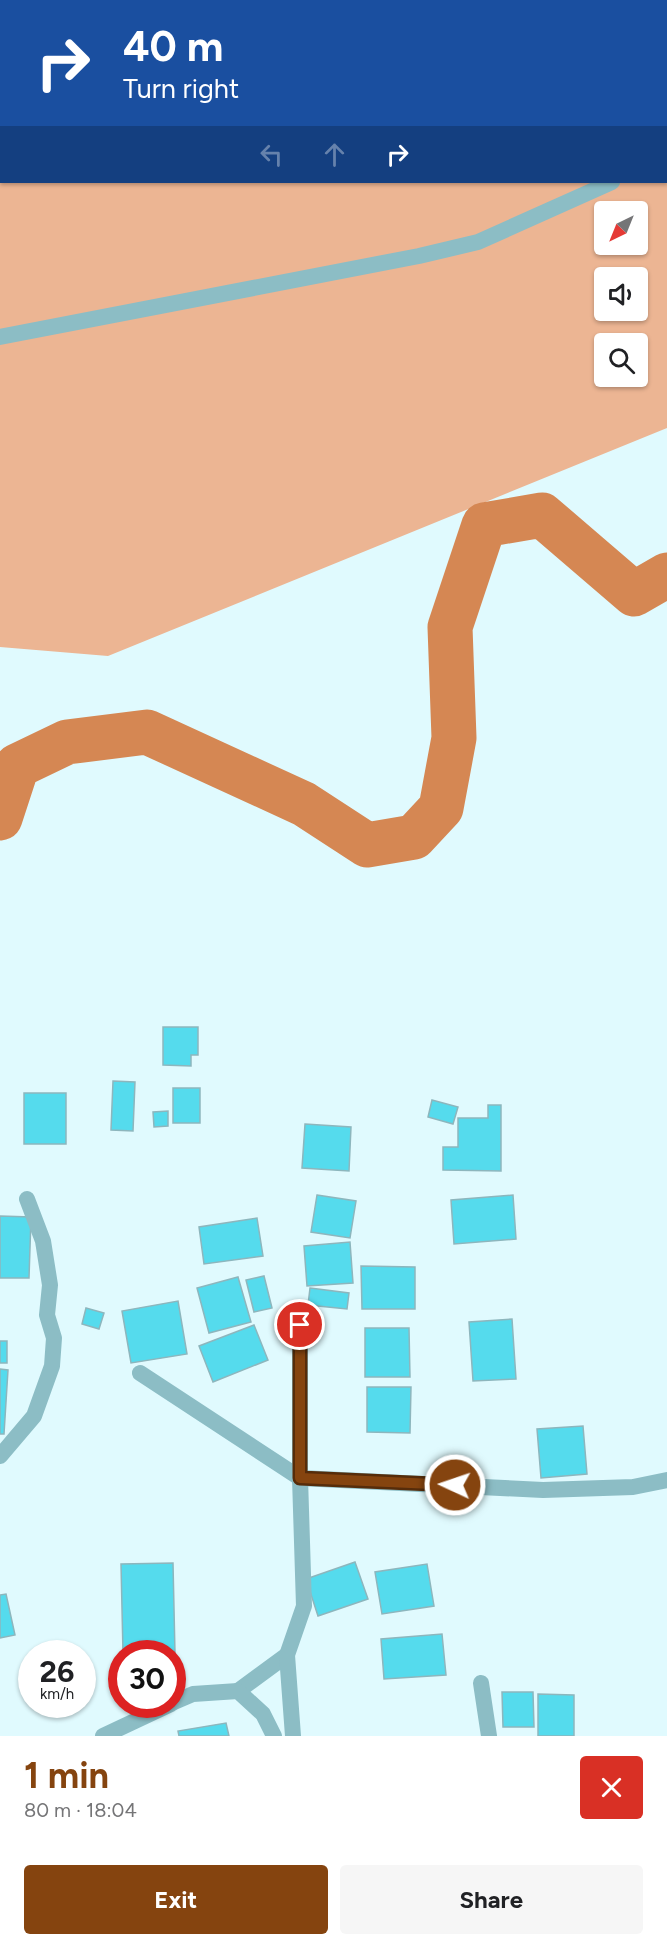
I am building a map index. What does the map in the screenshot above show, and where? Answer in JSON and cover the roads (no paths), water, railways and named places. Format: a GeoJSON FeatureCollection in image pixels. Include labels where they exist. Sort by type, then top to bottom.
{"type":"FeatureCollection","features":[{"type":"Feature","properties":{"kind":"street"},"geometry":{"type":"LineString","coordinates":[[0,337],[419,256],[478,242],[610,183]]}},
{"type":"Feature","properties":{"kind":"street"},"geometry":{"type":"LineString","coordinates":[[0,1456],[34,1416],[52,1366],[54,1338],[47,1315],[50,1285],[43,1241],[27,1199]]}},
{"type":"Feature","properties":{"kind":"street"},"geometry":{"type":"LineString","coordinates":[[293,1736],[287,1655],[304,1606],[300,1478],[300,1325]]}},
{"type":"Feature","properties":{"kind":"street"},"geometry":{"type":"LineString","coordinates":[[140,1373],[300,1478],[543,1490],[633,1487],[667,1480]]}},
{"type":"Feature","properties":{"kind":"street"},"geometry":{"type":"LineString","coordinates":[[186,1697],[193,1694],[238,1691],[287,1655]]}},
{"type":"Feature","properties":{"kind":"street"},"geometry":{"type":"LineString","coordinates":[[481,1683],[489,1736]]}},
{"type":"Feature","properties":{"kind":"street"},"geometry":{"type":"LineString","coordinates":[[238,1691],[263,1714],[274,1736]]}},
{"type":"Feature","properties":{"kind":"street"},"geometry":{"type":"LineString","coordinates":[[103,1736],[142,1718]]}},
{"type":"Feature","properties":{"kind":"waterway"},"geometry":{"type":"LineString","coordinates":[[0,818],[17,766],[67,742],[147,732],[304,804],[367,845],[414,837],[441,808],[454,738],[450,627],[484,525],[542,515],[634,594],[667,575]]}}]}
